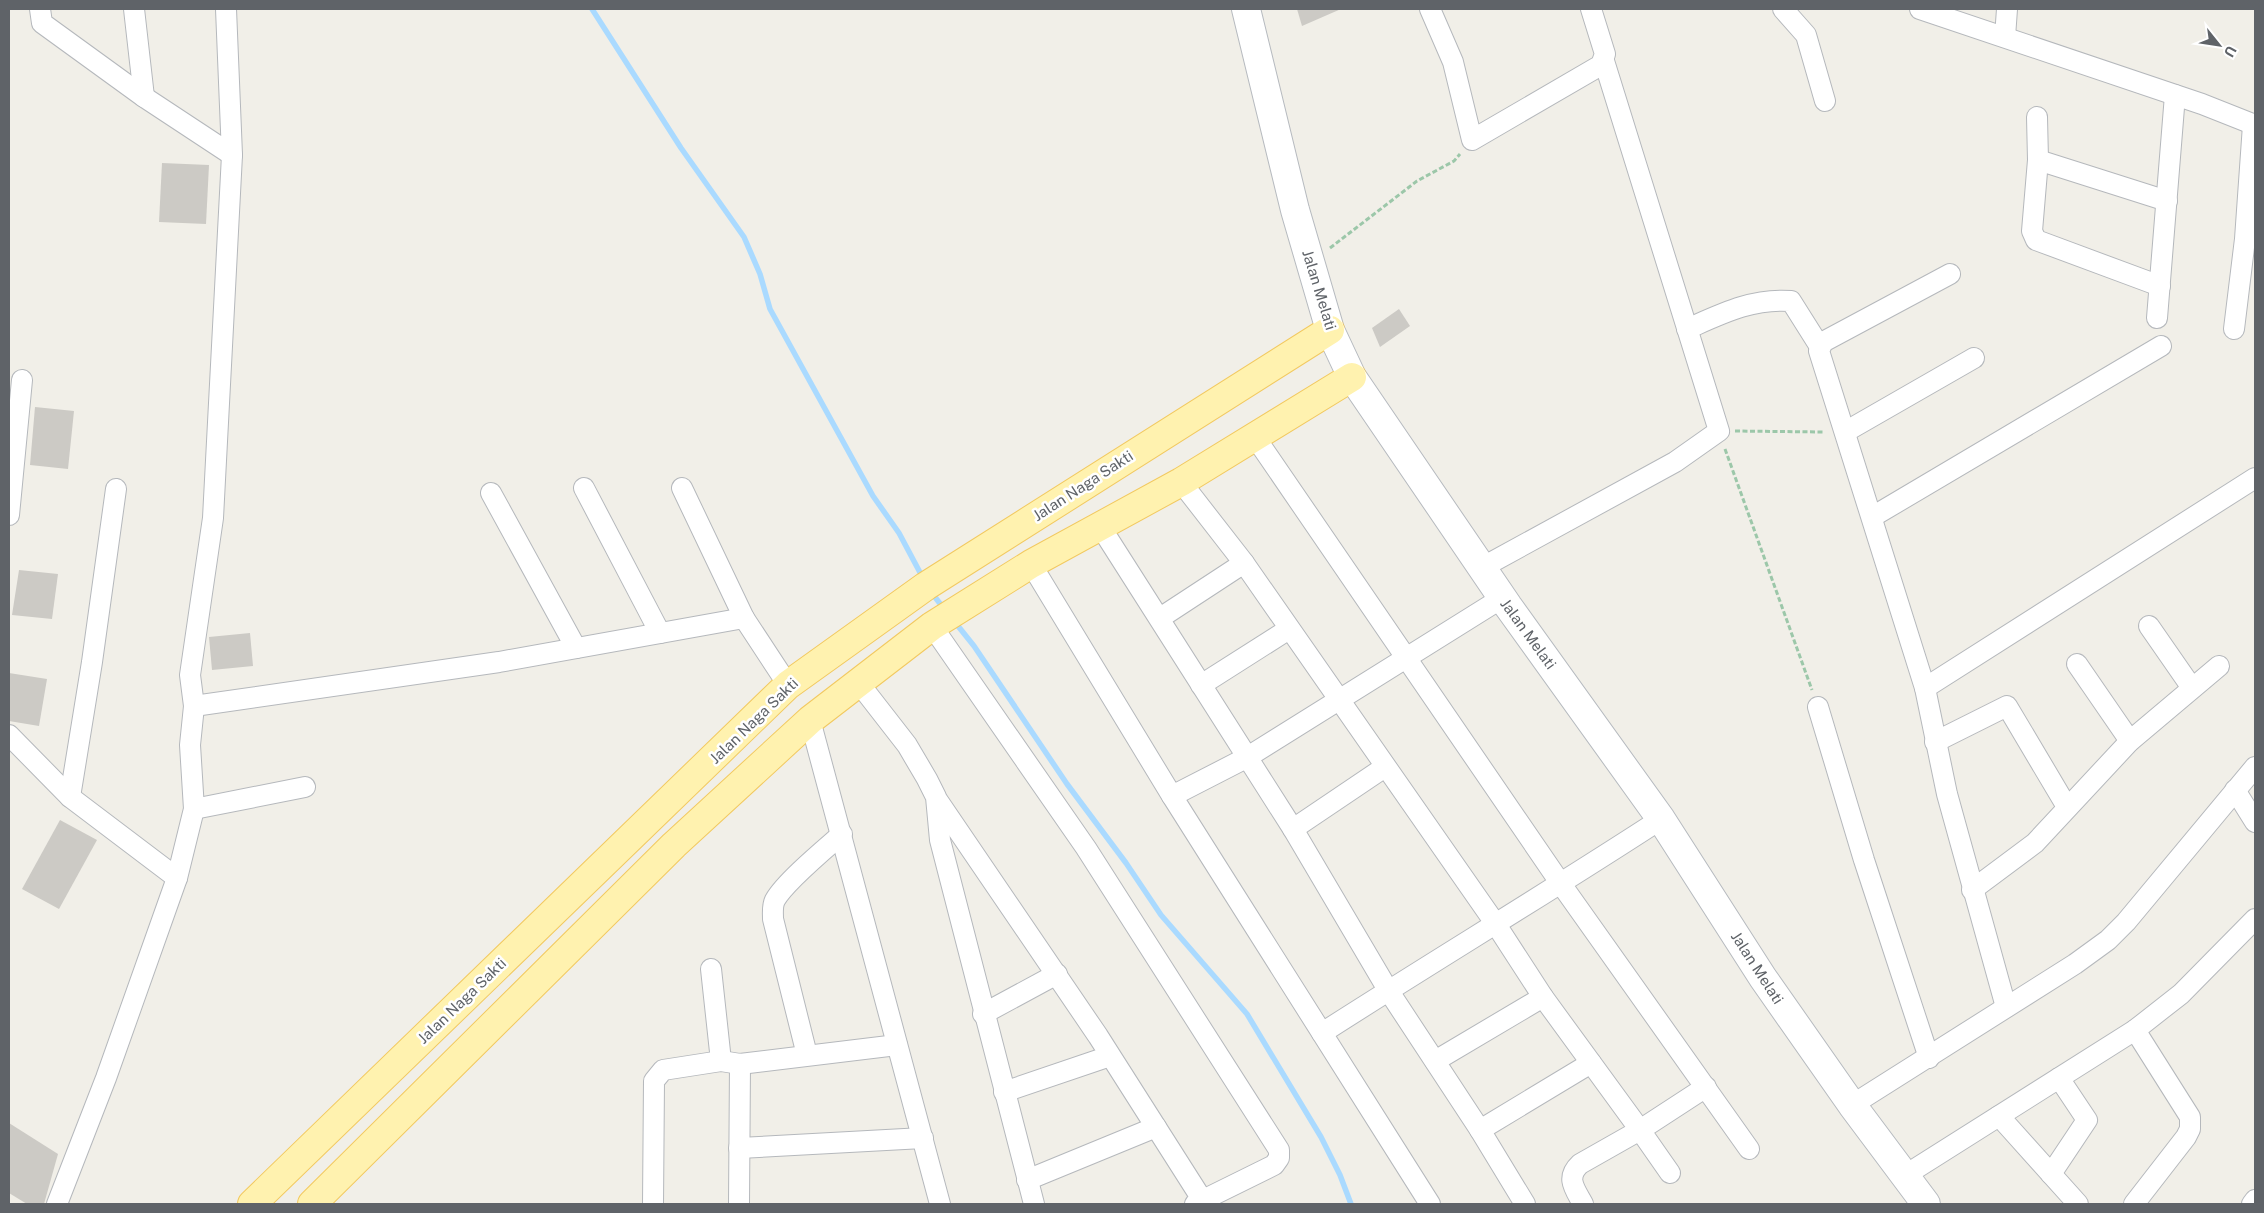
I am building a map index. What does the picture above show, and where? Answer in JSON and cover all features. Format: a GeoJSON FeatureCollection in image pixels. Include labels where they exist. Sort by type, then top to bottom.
{"type":"FeatureCollection","features":[{"type":"Feature","properties":{"kind":"main road","name":"Jalan Melati"},"geometry":{"type":"LineString","coordinates":[[1246,9],[1294,210],[1330,330],[1352,377],[1483,567],[1502,598],[1661,819],[1763,978],[1852,1105],[1926,1204]]}},
{"type":"Feature","properties":{"kind":"main road","name":"Jalan Naga Sakti"},"geometry":{"type":"LineString","coordinates":[[252,1204],[788,685],[926,586],[1330,330]]}},
{"type":"Feature","properties":{"kind":"main road"},"geometry":{"type":"LineString","coordinates":[[312,1204],[674,845],[810,720],[932,626],[1031,564],[1181,482],[1352,377]]}},
{"type":"Feature","properties":{"kind":"main road"},"geometry":{"type":"LineString","coordinates":[[383,1077],[400,1098],[412,1105]]}},
{"type":"Feature","properties":{"kind":"street"},"geometry":{"type":"LineString","coordinates":[[40,9],[42,23],[144,97],[232,155]]}},
{"type":"Feature","properties":{"kind":"street"},"geometry":{"type":"LineString","coordinates":[[134,9],[144,97]]}},
{"type":"Feature","properties":{"kind":"street"},"geometry":{"type":"LineString","coordinates":[[57,1204],[106,1078],[177,878],[194,809],[190,745],[194,706],[190,675],[212,518],[232,155],[226,9]]}},
{"type":"Feature","properties":{"kind":"street"},"geometry":{"type":"LineString","coordinates":[[1430,9],[1453,62],[1472,140],[1597,68],[1604,61]]}},
{"type":"Feature","properties":{"kind":"street"},"geometry":{"type":"LineString","coordinates":[[1483,567],[1675,462],[1718,431],[1604,61],[1605,54],[1591,9]]}},
{"type":"Feature","properties":{"kind":"street"},"geometry":{"type":"LineString","coordinates":[[1783,9],[1806,35],[1825,101]]}},
{"type":"Feature","properties":{"kind":"street"},"geometry":{"type":"LineString","coordinates":[[1920,9],[2176,95],[2254,125],[2245,239],[2234,329]]}},
{"type":"Feature","properties":{"kind":"street"},"geometry":{"type":"LineString","coordinates":[[2005,37],[2007,9]]}},
{"type":"Feature","properties":{"kind":"street"},"geometry":{"type":"LineString","coordinates":[[2157,318],[2176,95]]}},
{"type":"Feature","properties":{"kind":"street"},"geometry":{"type":"LineString","coordinates":[[2037,117],[2038,160],[2032,231],[2036,240],[2160,286]]}},
{"type":"Feature","properties":{"kind":"street"},"geometry":{"type":"LineString","coordinates":[[2038,160],[2167,200]]}},
{"type":"Feature","properties":{"kind":"street"},"geometry":{"type":"LineString","coordinates":[[1950,274],[1823,342],[1820,347],[1820,356],[1925,688],[1935,742],[1972,890],[2006,1007]]}},
{"type":"Feature","properties":{"kind":"street"},"geometry":{"type":"LineString","coordinates":[[1686,329],[1739,306],[1773,300],[1791,301],[1820,347]]}},
{"type":"Feature","properties":{"kind":"street"},"geometry":{"type":"LineString","coordinates":[[1872,517],[2161,346]]}},
{"type":"Feature","properties":{"kind":"street"},"geometry":{"type":"LineString","coordinates":[[1845,432],[1974,358]]}},
{"type":"Feature","properties":{"kind":"street"},"geometry":{"type":"LineString","coordinates":[[9,515],[22,380]]}},
{"type":"Feature","properties":{"kind":"street"},"geometry":{"type":"LineString","coordinates":[[1255,437],[1407,656],[1561,884],[1749,1149]]}},
{"type":"Feature","properties":{"kind":"street"},"geometry":{"type":"LineString","coordinates":[[1925,688],[2255,478]]}},
{"type":"Feature","properties":{"kind":"street"},"geometry":{"type":"LineString","coordinates":[[1181,482],[1244,563],[1384,767],[1495,922],[1543,997],[1670,1173]]}},
{"type":"Feature","properties":{"kind":"street"},"geometry":{"type":"LineString","coordinates":[[584,488],[660,633]]}},
{"type":"Feature","properties":{"kind":"street"},"geometry":{"type":"LineString","coordinates":[[682,488],[744,618],[788,685]]}},
{"type":"Feature","properties":{"kind":"street"},"geometry":{"type":"LineString","coordinates":[[70,797],[92,662],[116,489]]}},
{"type":"Feature","properties":{"kind":"street"},"geometry":{"type":"LineString","coordinates":[[490,493],[576,648]]}},
{"type":"Feature","properties":{"kind":"street"},"geometry":{"type":"LineString","coordinates":[[1100,526],[1293,830],[1388,990],[1480,1130],[1525,1204]]}},
{"type":"Feature","properties":{"kind":"street"},"geometry":{"type":"LineString","coordinates":[[1160,618],[1244,563]]}},
{"type":"Feature","properties":{"kind":"street"},"geometry":{"type":"LineString","coordinates":[[1031,564],[1172,796],[1430,1204]]}},
{"type":"Feature","properties":{"kind":"street"},"geometry":{"type":"LineString","coordinates":[[1172,796],[1246,758],[1502,598]]}},
{"type":"Feature","properties":{"kind":"street"},"geometry":{"type":"LineString","coordinates":[[194,706],[499,662],[744,618]]}},
{"type":"Feature","properties":{"kind":"street"},"geometry":{"type":"LineString","coordinates":[[858,682],[912,753],[936,797],[1057,974],[1156,1127],[1199,1203],[1274,1165],[1279,1158],[1278,1150],[1086,848],[932,626]]}},
{"type":"Feature","properties":{"kind":"street"},"geometry":{"type":"LineString","coordinates":[[2148,626],[2192,688]]}},
{"type":"Feature","properties":{"kind":"street"},"geometry":{"type":"LineString","coordinates":[[1201,685],[1289,630]]}},
{"type":"Feature","properties":{"kind":"street"},"geometry":{"type":"LineString","coordinates":[[2077,664],[2130,741]]}},
{"type":"Feature","properties":{"kind":"street"},"geometry":{"type":"LineString","coordinates":[[1972,890],[2029,848],[2130,741],[2220,666]]}},
{"type":"Feature","properties":{"kind":"street"},"geometry":{"type":"LineString","coordinates":[[1935,742],[2007,706],[2067,807]]}},
{"type":"Feature","properties":{"kind":"street"},"geometry":{"type":"LineString","coordinates":[[1818,707],[1864,860],[1929,1058]]}},
{"type":"Feature","properties":{"kind":"street"},"geometry":{"type":"LineString","coordinates":[[810,720],[940,1204]]}},
{"type":"Feature","properties":{"kind":"street"},"geometry":{"type":"LineString","coordinates":[[9,735],[70,797],[177,878]]}},
{"type":"Feature","properties":{"kind":"street"},"geometry":{"type":"LineString","coordinates":[[1293,830],[1384,767]]}},
{"type":"Feature","properties":{"kind":"street"},"geometry":{"type":"LineString","coordinates":[[1852,1105],[2075,964],[2108,940],[2126,922],[2255,767]]}},
{"type":"Feature","properties":{"kind":"street"},"geometry":{"type":"LineString","coordinates":[[194,809],[305,788]]}},
{"type":"Feature","properties":{"kind":"street"},"geometry":{"type":"LineString","coordinates":[[2236,790],[2255,822]]}},
{"type":"Feature","properties":{"kind":"street"},"geometry":{"type":"LineString","coordinates":[[936,797],[940,840],[1034,1204]]}},
{"type":"Feature","properties":{"kind":"street"},"geometry":{"type":"LineString","coordinates":[[1322,1033],[1495,922],[1561,884],[1661,819]]}},
{"type":"Feature","properties":{"kind":"street"},"geometry":{"type":"LineString","coordinates":[[807,1055],[773,919],[773,905],[776,898],[800,872],[842,834]]}},
{"type":"Feature","properties":{"kind":"street"},"geometry":{"type":"LineString","coordinates":[[1904,1176],[2135,1030],[2181,994],[2255,919]]}},
{"type":"Feature","properties":{"kind":"street"},"geometry":{"type":"LineString","coordinates":[[711,969],[730,1062],[739,1148],[739,1204]]}},
{"type":"Feature","properties":{"kind":"street"},"geometry":{"type":"LineString","coordinates":[[984,1014],[1057,974]]}},
{"type":"Feature","properties":{"kind":"street"},"geometry":{"type":"LineString","coordinates":[[1435,1061],[1543,997]]}},
{"type":"Feature","properties":{"kind":"street"},"geometry":{"type":"LineString","coordinates":[[2134,1204],[2186,1137],[2191,1123],[2190,1117],[2135,1030]]}},
{"type":"Feature","properties":{"kind":"street"},"geometry":{"type":"LineString","coordinates":[[653,1204],[656,1076],[663,1070],[897,1045]]}},
{"type":"Feature","properties":{"kind":"street"},"geometry":{"type":"LineString","coordinates":[[1004,1092],[1110,1056]]}},
{"type":"Feature","properties":{"kind":"street"},"geometry":{"type":"LineString","coordinates":[[1480,1130],[1591,1063]]}},
{"type":"Feature","properties":{"kind":"street"},"geometry":{"type":"LineString","coordinates":[[2051,1174],[2087,1120],[2060,1078]]}},
{"type":"Feature","properties":{"kind":"street"},"geometry":{"type":"LineString","coordinates":[[1583,1204],[1571,1180],[1572,1171],[1580,1164],[1640,1130],[1706,1087]]}},
{"type":"Feature","properties":{"kind":"street"},"geometry":{"type":"LineString","coordinates":[[1999,1116],[2078,1204]]}},
{"type":"Feature","properties":{"kind":"street"},"geometry":{"type":"LineString","coordinates":[[1027,1180],[1156,1127]]}},
{"type":"Feature","properties":{"kind":"street"},"geometry":{"type":"LineString","coordinates":[[739,1148],[923,1138]]}},
{"type":"Feature","properties":{"kind":"street"},"geometry":{"type":"LineString","coordinates":[[2252,1204],[2255,1200]]}},
{"type":"Feature","properties":{"kind":"path"},"geometry":{"type":"LineString","coordinates":[[1310,264],[1417,181],[1454,161],[1472,140]]}},
{"type":"Feature","properties":{"kind":"path"},"geometry":{"type":"LineString","coordinates":[[1818,707],[1718,431],[1845,432]]}},
{"type":"Feature","properties":{"kind":"building"},"geometry":{"type":"Polygon","coordinates":[[[1297,9],[1341,9],[1302,26],[1297,9]]]}},
{"type":"Feature","properties":{"kind":"building"},"geometry":{"type":"Polygon","coordinates":[[[162,163],[209,165],[206,224],[159,222],[162,163]]]}},
{"type":"Feature","properties":{"kind":"building"},"geometry":{"type":"Polygon","coordinates":[[[1399,309],[1410,326],[1380,347],[1372,328],[1399,309]]]}},
{"type":"Feature","properties":{"kind":"building"},"geometry":{"type":"Polygon","coordinates":[[[35,407],[74,411],[68,469],[30,465],[35,407]]]}},
{"type":"Feature","properties":{"kind":"building"},"geometry":{"type":"Polygon","coordinates":[[[19,570],[58,574],[52,619],[12,615],[19,570]]]}},
{"type":"Feature","properties":{"kind":"building"},"geometry":{"type":"Polygon","coordinates":[[[250,633],[253,666],[212,670],[209,637],[250,633]]]}},
{"type":"Feature","properties":{"kind":"building"},"geometry":{"type":"Polygon","coordinates":[[[9,673],[47,679],[39,726],[9,721],[9,673]]]}},
{"type":"Feature","properties":{"kind":"building"},"geometry":{"type":"Polygon","coordinates":[[[60,820],[97,840],[59,909],[22,889],[60,820]]]}},
{"type":"Feature","properties":{"kind":"building"},"geometry":{"type":"Polygon","coordinates":[[[9,1123],[58,1154],[44,1204],[27,1204],[9,1193],[9,1123]]]}},
{"type":"Feature","properties":{"kind":"waterway"},"geometry":{"type":"LineString","coordinates":[[592,9],[681,148],[744,237],[760,274],[770,309],[873,496],[899,533],[924,580]]}},
{"type":"Feature","properties":{"kind":"waterway"},"geometry":{"type":"LineString","coordinates":[[931,592],[945,610]]}},
{"type":"Feature","properties":{"kind":"waterway"},"geometry":{"type":"LineString","coordinates":[[954,621],[974,646],[1067,784],[1126,863],[1161,915],[1247,1014],[1321,1137],[1340,1175],[1351,1204]]}}]}
